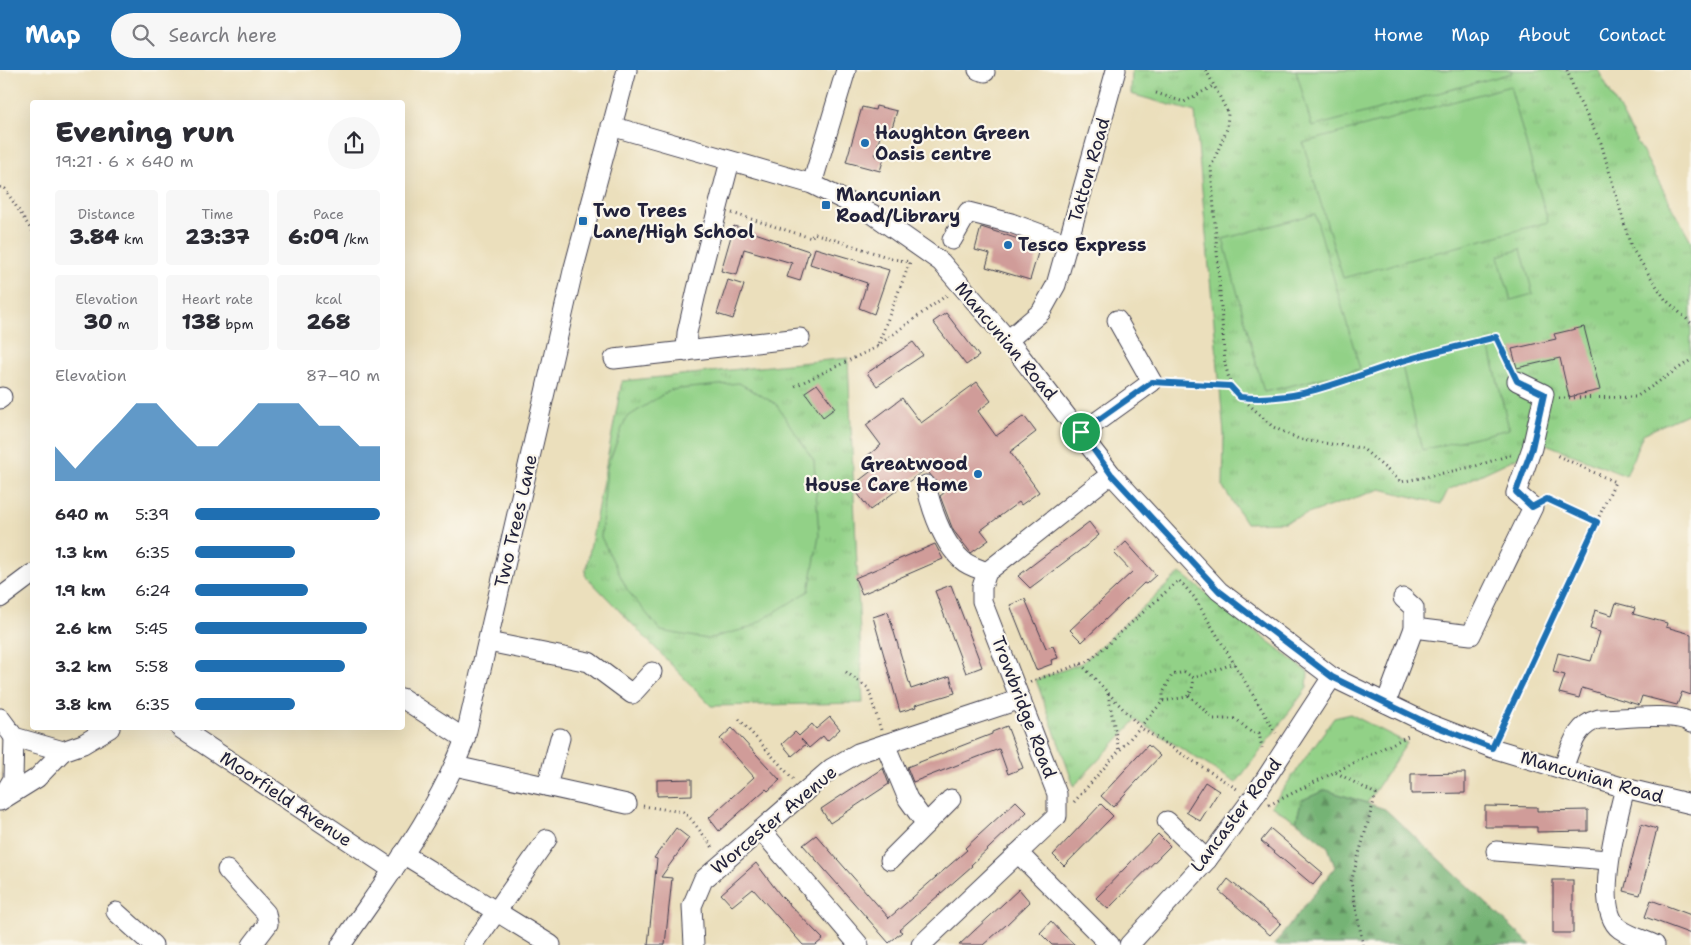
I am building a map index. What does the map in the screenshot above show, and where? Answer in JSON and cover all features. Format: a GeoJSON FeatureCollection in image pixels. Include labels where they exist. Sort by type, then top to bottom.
{"type":"FeatureCollection","features":[{"type":"Feature","properties":{"kind":"street","name":"Two Trees Lane"},"geometry":{"type":"LineString","coordinates":[[341,945],[393,870],[448,782],[465,738],[573,272],[627,70]]}},
{"type":"Feature","properties":{"kind":"street"},"geometry":{"type":"LineString","coordinates":[[812,184],[846,70]]}},
{"type":"Feature","properties":{"kind":"street","name":"Tatton Road"},"geometry":{"type":"LineString","coordinates":[[1008,340],[1040,312],[1056,285],[1116,70]]}},
{"type":"Feature","properties":{"kind":"street","name":"Mancunian Road"},"geometry":{"type":"LineString","coordinates":[[611,126],[812,184],[874,215],[941,262],[1008,340],[1081,432],[1111,474],[1219,591],[1332,677],[1427,723],[1492,748],[1625,788],[1691,804]]}},
{"type":"Feature","properties":{"kind":"street"},"geometry":{"type":"LineString","coordinates":[[686,352],[687,333],[697,289],[730,161]]}},
{"type":"Feature","properties":{"kind":"street"},"geometry":{"type":"LineString","coordinates":[[952,240],[968,212],[1011,223],[1068,244]]}},
{"type":"Feature","properties":{"kind":"street"},"geometry":{"type":"LineString","coordinates":[[1081,432],[1152,382],[1117,320]]}},
{"type":"Feature","properties":{"kind":"street"},"geometry":{"type":"LineString","coordinates":[[614,359],[800,338]]}},
{"type":"Feature","properties":{"kind":"street"},"geometry":{"type":"LineString","coordinates":[[1414,628],[1471,635],[1532,507],[1516,492],[1532,448],[1544,394],[1517,381]]}},
{"type":"Feature","properties":{"kind":"street"},"geometry":{"type":"LineString","coordinates":[[926,485],[937,521],[949,543],[962,561],[987,572],[1111,474]]}},
{"type":"Feature","properties":{"kind":"street","name":"Trowbridge Road"},"geometry":{"type":"LineString","coordinates":[[922,945],[1057,816],[1057,794],[1023,691],[982,601],[982,587],[987,572]]}},
{"type":"Feature","properties":{"kind":"street"},"geometry":{"type":"LineString","coordinates":[[0,598],[30,576]]}},
{"type":"Feature","properties":{"kind":"street"},"geometry":{"type":"LineString","coordinates":[[1386,703],[1414,628],[1414,608],[1403,598]]}},
{"type":"Feature","properties":{"kind":"street"},"geometry":{"type":"LineString","coordinates":[[488,642],[589,662],[632,694],[652,672]]}},
{"type":"Feature","properties":{"kind":"street","name":"Lancaster Road"},"geometry":{"type":"LineString","coordinates":[[1129,945],[1206,860],[1255,795],[1332,677]]}},
{"type":"Feature","properties":{"kind":"street","name":"Worcester Avenue"},"geometry":{"type":"LineString","coordinates":[[694,945],[692,906],[704,880],[832,768],[884,739],[1023,691]]}},
{"type":"Feature","properties":{"kind":"street"},"geometry":{"type":"LineString","coordinates":[[405,700],[465,738]]}},
{"type":"Feature","properties":{"kind":"street"},"geometry":{"type":"LineString","coordinates":[[1563,769],[1578,733],[1588,722],[1599,719],[1672,717],[1687,720],[1691,723]]}},
{"type":"Feature","properties":{"kind":"street"},"geometry":{"type":"LineString","coordinates":[[0,718],[14,737],[14,779],[0,800]]}},
{"type":"Feature","properties":{"kind":"street"},"geometry":{"type":"LineString","coordinates":[[0,800],[37,778],[64,750],[83,744],[107,730]]}},
{"type":"Feature","properties":{"kind":"street","name":"Moorfield Avenue"},"geometry":{"type":"LineString","coordinates":[[183,730],[393,870]]}},
{"type":"Feature","properties":{"kind":"street"},"geometry":{"type":"LineString","coordinates":[[14,737],[64,750]]}},
{"type":"Feature","properties":{"kind":"street"},"geometry":{"type":"LineString","coordinates":[[547,786],[560,738]]}},
{"type":"Feature","properties":{"kind":"street"},"geometry":{"type":"LineString","coordinates":[[884,739],[908,800],[926,824]]}},
{"type":"Feature","properties":{"kind":"street"},"geometry":{"type":"LineString","coordinates":[[455,766],[627,804]]}},
{"type":"Feature","properties":{"kind":"street"},"geometry":{"type":"LineString","coordinates":[[1625,788],[1608,860],[1608,908],[1618,928],[1655,945]]}},
{"type":"Feature","properties":{"kind":"street"},"geometry":{"type":"LineString","coordinates":[[890,860],[951,799]]}},
{"type":"Feature","properties":{"kind":"street"},"geometry":{"type":"LineString","coordinates":[[1167,821],[1206,860]]}},
{"type":"Feature","properties":{"kind":"street"},"geometry":{"type":"LineString","coordinates":[[761,830],[859,945]]}},
{"type":"Feature","properties":{"kind":"street"},"geometry":{"type":"LineString","coordinates":[[473,945],[547,839]]}},
{"type":"Feature","properties":{"kind":"street"},"geometry":{"type":"LineString","coordinates":[[1496,851],[1608,860]]}},
{"type":"Feature","properties":{"kind":"street"},"geometry":{"type":"LineString","coordinates":[[1018,853],[1110,945]]}},
{"type":"Feature","properties":{"kind":"street"},"geometry":{"type":"LineString","coordinates":[[403,854],[551,945]]}},
{"type":"Feature","properties":{"kind":"street"},"geometry":{"type":"LineString","coordinates":[[227,870],[266,913],[268,924],[252,945]]}},
{"type":"Feature","properties":{"kind":"street"},"geometry":{"type":"LineString","coordinates":[[116,912],[153,945]]}},
{"type":"Feature","properties":{"kind":"path"},"geometry":{"type":"LineString","coordinates":[[1206,70],[1228,113],[1227,129],[1211,167],[1225,364],[1230,386],[1273,427],[1301,440],[1362,448],[1401,482],[1476,466],[1532,448]]}},
{"type":"Feature","properties":{"kind":"path"},"geometry":{"type":"LineString","coordinates":[[1567,70],[1577,97],[1601,143],[1631,247],[1665,300],[1691,323]]}},
{"type":"Feature","properties":{"kind":"path"},"geometry":{"type":"LineString","coordinates":[[1156,93],[1184,102],[1213,86]]}},
{"type":"Feature","properties":{"kind":"path"},"geometry":{"type":"LineString","coordinates":[[0,187],[6,189],[30,228]]}},
{"type":"Feature","properties":{"kind":"path"},"geometry":{"type":"LineString","coordinates":[[725,211],[811,238],[814,233],[893,259],[910,262],[877,347]]}},
{"type":"Feature","properties":{"kind":"path"},"geometry":{"type":"LineString","coordinates":[[793,386],[877,347],[947,295]]}},
{"type":"Feature","properties":{"kind":"path"},"geometry":{"type":"LineString","coordinates":[[1240,397],[1261,399],[1306,394],[1404,361],[1496,337],[1517,381]]}},
{"type":"Feature","properties":{"kind":"path"},"geometry":{"type":"LineString","coordinates":[[1544,394],[1564,400],[1609,396],[1636,398],[1691,360]]}},
{"type":"Feature","properties":{"kind":"path"},"geometry":{"type":"LineString","coordinates":[[1152,382],[1230,386]]}},
{"type":"Feature","properties":{"kind":"path"},"geometry":{"type":"LineString","coordinates":[[1492,748],[1615,482],[1556,455]]}},
{"type":"Feature","properties":{"kind":"path"},"geometry":{"type":"LineString","coordinates":[[1532,507],[1547,499],[1597,522]]}},
{"type":"Feature","properties":{"kind":"path"},"geometry":{"type":"LineString","coordinates":[[1023,691],[1089,661],[1179,580],[1194,597],[1276,733]]}},
{"type":"Feature","properties":{"kind":"path"},"geometry":{"type":"LineString","coordinates":[[1194,678],[1235,663]]}},
{"type":"Feature","properties":{"kind":"path"},"geometry":{"type":"LineString","coordinates":[[1081,664],[1141,728],[1237,789]]}},
{"type":"Feature","properties":{"kind":"path"},"geometry":{"type":"LineString","coordinates":[[846,672],[868,688],[884,739]]}},
{"type":"Feature","properties":{"kind":"path"},"geometry":{"type":"LineString","coordinates":[[1163,701],[1163,693],[1172,675],[1184,672],[1194,678]]}},
{"type":"Feature","properties":{"kind":"path"},"geometry":{"type":"LineString","coordinates":[[1189,695],[1194,678]]}},
{"type":"Feature","properties":{"kind":"path"},"geometry":{"type":"LineString","coordinates":[[1107,692],[1119,752]]}},
{"type":"Feature","properties":{"kind":"path"},"geometry":{"type":"LineString","coordinates":[[1070,806],[1163,701],[1189,695]]}},
{"type":"Feature","properties":{"kind":"path"},"geometry":{"type":"LineString","coordinates":[[1189,695],[1214,719],[1236,719],[1252,733],[1259,733],[1262,748]]}},
{"type":"Feature","properties":{"kind":"path"},"geometry":{"type":"LineString","coordinates":[[738,719],[798,785]]}},
{"type":"Feature","properties":{"kind":"path"},"geometry":{"type":"LineString","coordinates":[[1269,805],[1410,735]]}},
{"type":"Feature","properties":{"kind":"path"},"geometry":{"type":"LineString","coordinates":[[1335,772],[1376,794],[1351,882],[1363,945]]}},
{"type":"Feature","properties":{"kind":"path"},"geometry":{"type":"LineString","coordinates":[[627,804],[683,812],[691,819],[719,856]]}},
{"type":"Feature","properties":{"kind":"green space"},"geometry":{"type":"Polygon","coordinates":[[[1132,70],[1598,70],[1691,241],[1691,412],[1643,434],[1626,476],[1546,444],[1448,490],[1441,504],[1381,489],[1284,522],[1246,523],[1223,487],[1224,434],[1195,112],[1131,94],[1132,70]]]}},
{"type":"Feature","properties":{"kind":"green space"},"geometry":{"type":"Polygon","coordinates":[[[1296,70],[1511,70],[1512,73],[1312,127],[1296,70]]]}},
{"type":"Feature","properties":{"kind":"green space"},"geometry":{"type":"Polygon","coordinates":[[[1510,86],[1548,222],[1343,278],[1303,143],[1510,86]]]}},
{"type":"Feature","properties":{"kind":"green space"},"geometry":{"type":"Polygon","coordinates":[[[1315,214],[1360,369],[1264,392],[1223,239],[1315,214]]]}},
{"type":"Feature","properties":{"kind":"green space"},"geometry":{"type":"Polygon","coordinates":[[[1521,249],[1533,294],[1511,300],[1498,256],[1521,249]]]}},
{"type":"Feature","properties":{"kind":"green space"},"geometry":{"type":"Polygon","coordinates":[[[1489,345],[1509,429],[1422,450],[1402,366],[1489,345]]]}},
{"type":"Feature","properties":{"kind":"green space"},"geometry":{"type":"Polygon","coordinates":[[[848,358],[863,703],[711,706],[585,575],[622,381],[848,358]]]}},
{"type":"Feature","properties":{"kind":"green space"},"geometry":{"type":"Polygon","coordinates":[[[739,383],[776,404],[814,461],[819,536],[809,591],[749,628],[707,639],[661,631],[628,591],[601,537],[607,467],[626,418],[670,390],[739,383]]]}},
{"type":"Feature","properties":{"kind":"green space"},"geometry":{"type":"Polygon","coordinates":[[[1180,573],[1308,672],[1307,688],[1236,783],[1136,720],[1074,786],[1036,680],[1082,663],[1180,573]]]}},
{"type":"Feature","properties":{"kind":"green space"},"geometry":{"type":"Polygon","coordinates":[[[1350,714],[1407,743],[1367,803],[1326,790],[1302,800],[1296,821],[1271,806],[1334,718],[1350,714]]]}},
{"type":"Feature","properties":{"kind":"green space"},"geometry":{"type":"Polygon","coordinates":[[[1326,790],[1385,809],[1531,945],[1274,945],[1335,867],[1328,847],[1296,821],[1302,800],[1326,790]]]}},
{"type":"Feature","properties":{"kind":"building","name":"Haughton Green Oasis centre"},"geometry":{"type":"Polygon","coordinates":[[[876,106],[897,111],[891,131],[882,128],[875,156],[884,158],[880,171],[846,162],[862,107],[875,110],[876,106]]]}},
{"type":"Feature","properties":{"kind":"building"},"geometry":{"type":"Polygon","coordinates":[[[734,226],[809,251],[800,281],[787,277],[792,263],[744,249],[737,275],[721,271],[734,226]]]}},
{"type":"Feature","properties":{"kind":"building","name":"Tesco Express"},"geometry":{"type":"Polygon","coordinates":[[[981,227],[1040,246],[1030,280],[986,267],[990,254],[975,250],[981,227]]]}},
{"type":"Feature","properties":{"kind":"building"},"geometry":{"type":"Polygon","coordinates":[[[815,248],[889,270],[874,314],[859,308],[867,283],[810,264],[815,248]]]}},
{"type":"Feature","properties":{"kind":"building"},"geometry":{"type":"Polygon","coordinates":[[[728,280],[744,285],[733,319],[717,314],[728,280]]]}},
{"type":"Feature","properties":{"kind":"building"},"geometry":{"type":"Polygon","coordinates":[[[946,313],[979,356],[966,365],[933,322],[946,313]]]}},
{"type":"Feature","properties":{"kind":"building"},"geometry":{"type":"Polygon","coordinates":[[[1584,327],[1600,390],[1569,397],[1560,358],[1517,368],[1512,349],[1556,339],[1554,334],[1584,327]]]}},
{"type":"Feature","properties":{"kind":"building"},"geometry":{"type":"Polygon","coordinates":[[[913,342],[923,355],[877,386],[867,373],[913,342]]]}},
{"type":"Feature","properties":{"kind":"building","name":"Greatwood House Care Home"},"geometry":{"type":"Polygon","coordinates":[[[977,382],[991,401],[978,411],[996,436],[1024,416],[1036,432],[1010,452],[1039,492],[1021,505],[1019,502],[981,530],[989,540],[971,553],[953,530],[940,496],[944,493],[926,469],[870,510],[852,486],[874,469],[866,457],[881,445],[866,425],[902,398],[921,423],[977,382]]]}},
{"type":"Feature","properties":{"kind":"building"},"geometry":{"type":"Polygon","coordinates":[[[817,384],[835,408],[823,417],[805,392],[817,384]]]}},
{"type":"Feature","properties":{"kind":"building"},"geometry":{"type":"Polygon","coordinates":[[[1089,522],[1099,535],[1086,546],[1030,588],[1018,576],[1089,522]]]}},
{"type":"Feature","properties":{"kind":"building"},"geometry":{"type":"Polygon","coordinates":[[[1126,542],[1156,575],[1146,584],[1144,583],[1082,642],[1070,630],[1132,572],[1114,553],[1126,542]]]}},
{"type":"Feature","properties":{"kind":"building"},"geometry":{"type":"Polygon","coordinates":[[[935,544],[943,559],[862,594],[855,578],[935,544]]]}},
{"type":"Feature","properties":{"kind":"building"},"geometry":{"type":"Polygon","coordinates":[[[951,585],[982,667],[966,673],[935,591],[951,585]]]}},
{"type":"Feature","properties":{"kind":"building"},"geometry":{"type":"Polygon","coordinates":[[[1025,599],[1046,648],[1053,646],[1058,658],[1051,660],[1052,664],[1036,670],[1010,605],[1025,599]]]}},
{"type":"Feature","properties":{"kind":"building"},"geometry":{"type":"Polygon","coordinates":[[[1616,603],[1635,608],[1633,614],[1667,623],[1666,627],[1691,634],[1691,695],[1682,692],[1677,705],[1642,696],[1639,705],[1582,688],[1579,698],[1559,693],[1565,675],[1553,672],[1558,653],[1591,661],[1600,632],[1590,629],[1595,610],[1612,615],[1616,603]]]}},
{"type":"Feature","properties":{"kind":"building"},"geometry":{"type":"Polygon","coordinates":[[[888,612],[911,689],[950,676],[955,693],[915,705],[916,707],[900,712],[873,617],[888,612]]]}},
{"type":"Feature","properties":{"kind":"building"},"geometry":{"type":"Polygon","coordinates":[[[830,717],[840,729],[827,741],[823,736],[809,748],[806,744],[792,756],[782,744],[795,732],[799,736],[812,724],[816,729],[830,717]]]}},
{"type":"Feature","properties":{"kind":"building"},"geometry":{"type":"Polygon","coordinates":[[[1007,726],[1023,768],[1008,774],[999,749],[913,782],[907,767],[992,734],[992,732],[1007,726]]]}},
{"type":"Feature","properties":{"kind":"building"},"geometry":{"type":"Polygon","coordinates":[[[732,728],[780,780],[768,791],[766,789],[719,831],[709,818],[754,777],[720,739],[732,728]]]}},
{"type":"Feature","properties":{"kind":"building"},"geometry":{"type":"Polygon","coordinates":[[[1148,745],[1160,756],[1113,807],[1101,796],[1148,745]]]}},
{"type":"Feature","properties":{"kind":"building"},"geometry":{"type":"Polygon","coordinates":[[[883,768],[889,784],[830,823],[821,809],[883,768]]]}},
{"type":"Feature","properties":{"kind":"building"},"geometry":{"type":"Polygon","coordinates":[[[1465,773],[1465,793],[1411,794],[1411,774],[1465,773]]]}},
{"type":"Feature","properties":{"kind":"building"},"geometry":{"type":"Polygon","coordinates":[[[692,779],[692,795],[657,796],[657,780],[692,779]]]}},
{"type":"Feature","properties":{"kind":"building"},"geometry":{"type":"Polygon","coordinates":[[[1205,782],[1219,791],[1200,821],[1186,812],[1205,782]]]}},
{"type":"Feature","properties":{"kind":"building"},"geometry":{"type":"Polygon","coordinates":[[[1016,801],[1027,812],[972,866],[899,930],[902,932],[889,943],[803,845],[816,835],[889,918],[967,850],[965,848],[1016,801]]]}},
{"type":"Feature","properties":{"kind":"building"},"geometry":{"type":"Polygon","coordinates":[[[1101,804],[1113,816],[1064,866],[1053,855],[1101,804]]]}},
{"type":"Feature","properties":{"kind":"building"},"geometry":{"type":"Polygon","coordinates":[[[1485,806],[1537,807],[1537,811],[1588,810],[1588,831],[1537,832],[1537,827],[1485,827],[1485,806]]]}},
{"type":"Feature","properties":{"kind":"building"},"geometry":{"type":"Polygon","coordinates":[[[1641,824],[1657,829],[1640,895],[1624,891],[1641,824]]]}},
{"type":"Feature","properties":{"kind":"building"},"geometry":{"type":"Polygon","coordinates":[[[676,828],[689,838],[661,877],[672,878],[665,945],[648,945],[657,859],[654,858],[676,828]]]}},
{"type":"Feature","properties":{"kind":"building"},"geometry":{"type":"Polygon","coordinates":[[[1271,829],[1323,873],[1313,885],[1261,841],[1271,829]]]}},
{"type":"Feature","properties":{"kind":"building"},"geometry":{"type":"Polygon","coordinates":[[[1158,834],[1170,846],[1108,909],[1096,898],[1158,834]]]}},
{"type":"Feature","properties":{"kind":"building"},"geometry":{"type":"Polygon","coordinates":[[[756,863],[781,896],[823,939],[816,945],[803,945],[753,889],[732,906],[721,894],[756,863]]]}},
{"type":"Feature","properties":{"kind":"building"},"geometry":{"type":"Polygon","coordinates":[[[1228,879],[1281,923],[1270,935],[1219,891],[1228,879]]]}},
{"type":"Feature","properties":{"kind":"building"},"geometry":{"type":"Polygon","coordinates":[[[1553,880],[1573,880],[1573,933],[1553,933],[1553,880]]]}},
{"type":"Feature","properties":{"kind":"building"},"geometry":{"type":"Polygon","coordinates":[[[1019,889],[1030,902],[1006,925],[983,945],[959,945],[1019,889]]]}},
{"type":"Feature","properties":{"kind":"building"},"geometry":{"type":"Polygon","coordinates":[[[1651,900],[1691,915],[1691,934],[1645,917],[1651,900]]]}},
{"type":"Feature","properties":{"kind":"building"},"geometry":{"type":"Polygon","coordinates":[[[1051,921],[1075,945],[1052,945],[1040,933],[1051,921]]]}},
{"type":"Feature","properties":{"kind":"place","name":"Haughton Green Oasis centre"},"geometry":{"type":"Point","coordinates":[865,143]}},
{"type":"Feature","properties":{"kind":"place","name":"Mancunian Road/Library"},"geometry":{"type":"Point","coordinates":[826,205]}},
{"type":"Feature","properties":{"kind":"place","name":"Two Trees Lane/High School"},"geometry":{"type":"Point","coordinates":[583,221]}},
{"type":"Feature","properties":{"kind":"place","name":"Tesco Express"},"geometry":{"type":"Point","coordinates":[1008,245]}},
{"type":"Feature","properties":{"kind":"place","name":"Greatwood House Care Home"},"geometry":{"type":"Point","coordinates":[978,474]}},
{"type":"Feature","properties":{"kind":"route"},"geometry":{"type":"LineString","coordinates":[[1496,337],[1517,381],[1544,394],[1532,448],[1516,492],[1532,507],[1547,499],[1597,522],[1492,748],[1427,723],[1332,677],[1219,591],[1111,474],[1081,432],[1152,382],[1230,386],[1240,397],[1261,399],[1306,394],[1404,361],[1496,337]]}}]}
